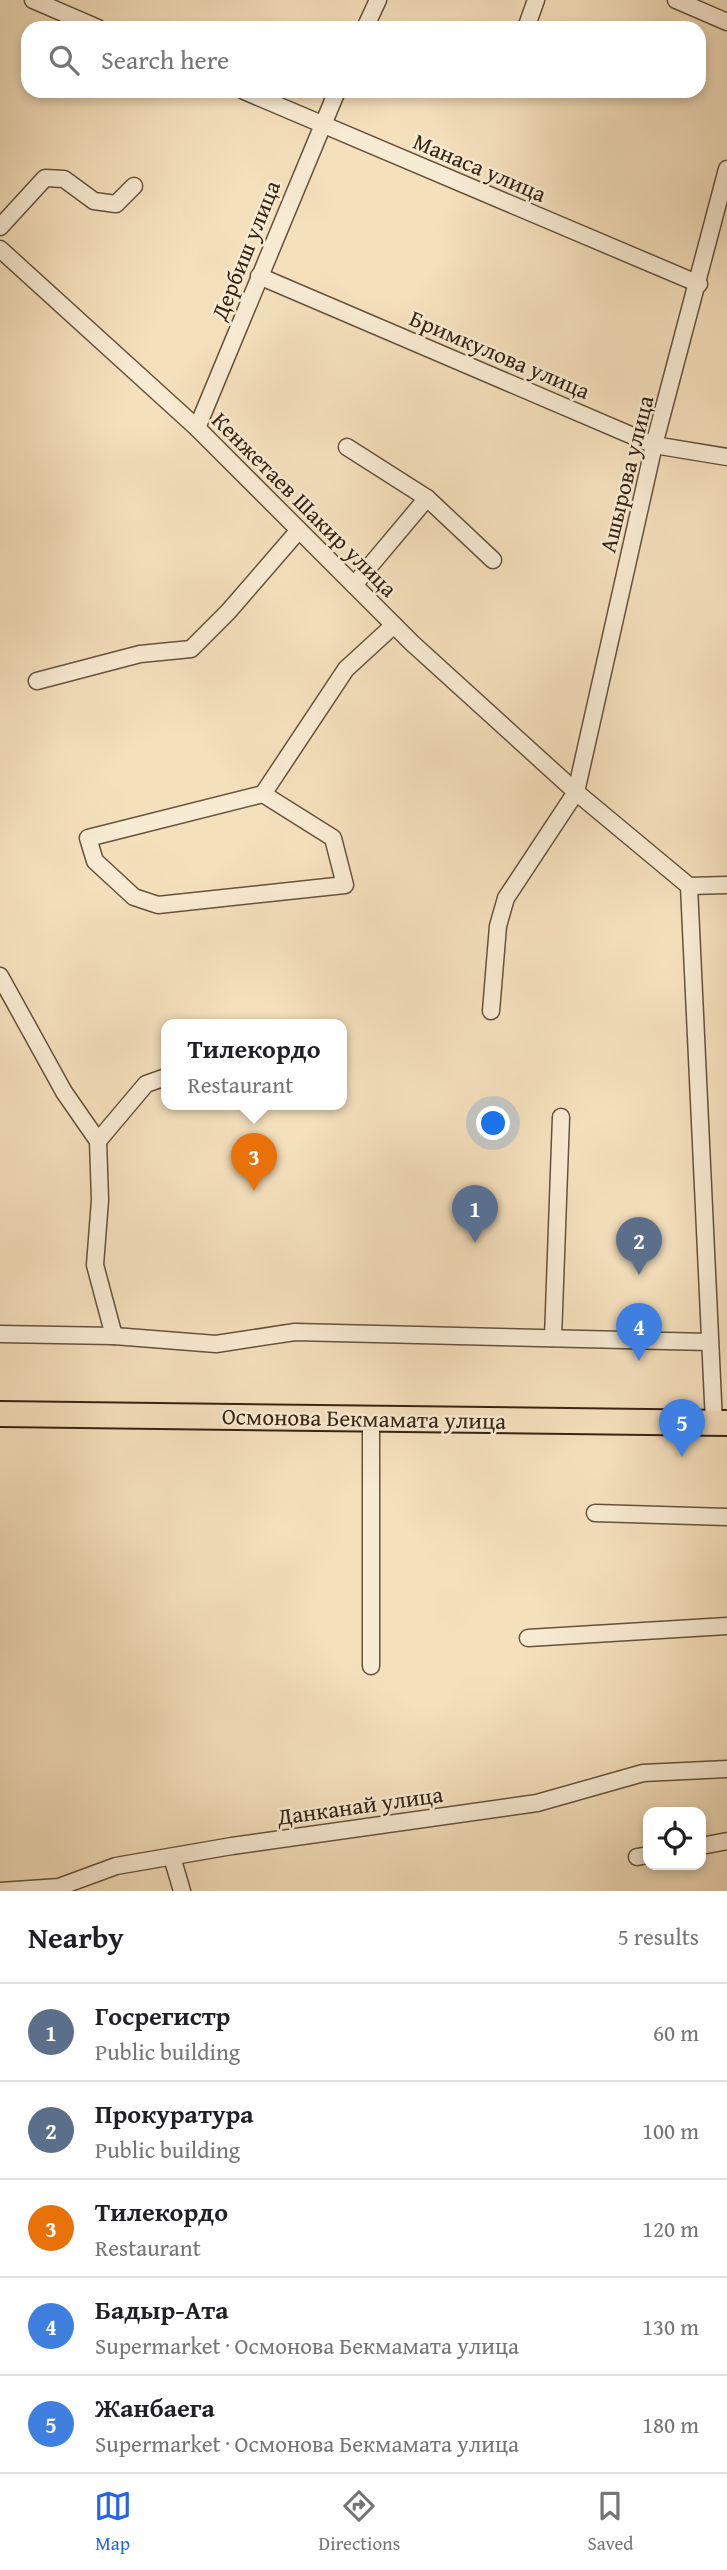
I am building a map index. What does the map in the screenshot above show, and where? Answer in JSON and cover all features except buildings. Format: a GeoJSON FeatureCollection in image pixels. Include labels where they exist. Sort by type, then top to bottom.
{"type":"FeatureCollection","features":[{"type":"Feature","properties":{"kind":"highway","name":"Осмонова Бекмамата улица"},"geometry":{"type":"LineString","coordinates":[[0,1414],[721,1423]]}},
{"type":"Feature","properties":{"kind":"street"},"geometry":{"type":"LineString","coordinates":[[33,0],[82,21]]}},
{"type":"Feature","properties":{"kind":"street"},"geometry":{"type":"LineString","coordinates":[[368,21],[378,0]]}},
{"type":"Feature","properties":{"kind":"street"},"geometry":{"type":"LineString","coordinates":[[528,21],[536,0]]}},
{"type":"Feature","properties":{"kind":"street"},"geometry":{"type":"LineString","coordinates":[[676,0],[727,22]]}},
{"type":"Feature","properties":{"kind":"street","name":"Манаса улица"},"geometry":{"type":"LineString","coordinates":[[260,98],[699,284]]}},
{"type":"Feature","properties":{"kind":"street","name":"Дербиш улица"},"geometry":{"type":"LineString","coordinates":[[197,428],[334,98]]}},
{"type":"Feature","properties":{"kind":"street","name":"Ашырова улица"},"geometry":{"type":"LineString","coordinates":[[576,792],[654,445],[699,284],[727,169]]}},
{"type":"Feature","properties":{"kind":"street"},"geometry":{"type":"LineString","coordinates":[[0,227],[45,178],[64,179],[94,201],[116,204],[134,186]]}},
{"type":"Feature","properties":{"kind":"street","name":"Кенжетаев Шакир улица"},"geometry":{"type":"LineString","coordinates":[[0,249],[197,428],[394,625],[576,792],[690,886]]}},
{"type":"Feature","properties":{"kind":"street","name":"Бримкулова улица"},"geometry":{"type":"LineString","coordinates":[[259,276],[654,445],[727,457]]}},
{"type":"Feature","properties":{"kind":"street"},"geometry":{"type":"LineString","coordinates":[[347,447],[427,498],[494,560]]}},
{"type":"Feature","properties":{"kind":"street"},"geometry":{"type":"LineString","coordinates":[[354,585],[427,498]]}},
{"type":"Feature","properties":{"kind":"street"},"geometry":{"type":"LineString","coordinates":[[37,681],[140,654],[191,649],[228,612],[299,530]]}},
{"type":"Feature","properties":{"kind":"street"},"geometry":{"type":"LineString","coordinates":[[263,794],[333,838],[345,885],[158,905],[134,897],[95,861],[88,838],[263,794],[346,669],[394,625]]}},
{"type":"Feature","properties":{"kind":"street"},"geometry":{"type":"LineString","coordinates":[[491,1011],[498,926],[506,898],[576,792]]}},
{"type":"Feature","properties":{"kind":"street"},"geometry":{"type":"LineString","coordinates":[[721,1423],[709,1342],[690,886],[727,885]]}},
{"type":"Feature","properties":{"kind":"street"},"geometry":{"type":"LineString","coordinates":[[0,976],[64,1092],[98,1141],[100,1200],[95,1265],[114,1336]]}},
{"type":"Feature","properties":{"kind":"street"},"geometry":{"type":"LineString","coordinates":[[98,1141],[146,1084],[161,1079]]}},
{"type":"Feature","properties":{"kind":"street"},"geometry":{"type":"LineString","coordinates":[[553,1338],[561,1117]]}},
{"type":"Feature","properties":{"kind":"street"},"geometry":{"type":"LineString","coordinates":[[0,1334],[114,1336],[216,1344],[295,1332],[709,1342]]}},
{"type":"Feature","properties":{"kind":"street"},"geometry":{"type":"LineString","coordinates":[[371,1418],[371,1666]]}},
{"type":"Feature","properties":{"kind":"street"},"geometry":{"type":"LineString","coordinates":[[595,1513],[727,1517]]}},
{"type":"Feature","properties":{"kind":"street"},"geometry":{"type":"LineString","coordinates":[[528,1638],[727,1626]]}},
{"type":"Feature","properties":{"kind":"street","name":"Данканай улица"},"geometry":{"type":"LineString","coordinates":[[0,1891],[60,1889],[116,1866],[537,1803],[643,1773],[727,1769]]}},
{"type":"Feature","properties":{"kind":"street"},"geometry":{"type":"LineString","coordinates":[[706,1845],[727,1842]]}},
{"type":"Feature","properties":{"kind":"street"},"geometry":{"type":"LineString","coordinates":[[172,1857],[182,1891]]}},
{"type":"Feature","properties":{"kind":"place","name":"Тилекордо"},"geometry":{"type":"Point","coordinates":[254,1191]}},
{"type":"Feature","properties":{"kind":"place","name":"Госрегистр"},"geometry":{"type":"Point","coordinates":[475,1243]}},
{"type":"Feature","properties":{"kind":"place","name":"Прокуратура"},"geometry":{"type":"Point","coordinates":[639,1275]}},
{"type":"Feature","properties":{"kind":"place","name":"Бадыр-Ата"},"geometry":{"type":"Point","coordinates":[639,1361]}},
{"type":"Feature","properties":{"kind":"place","name":"Жанбаега"},"geometry":{"type":"Point","coordinates":[682,1457]}}]}
